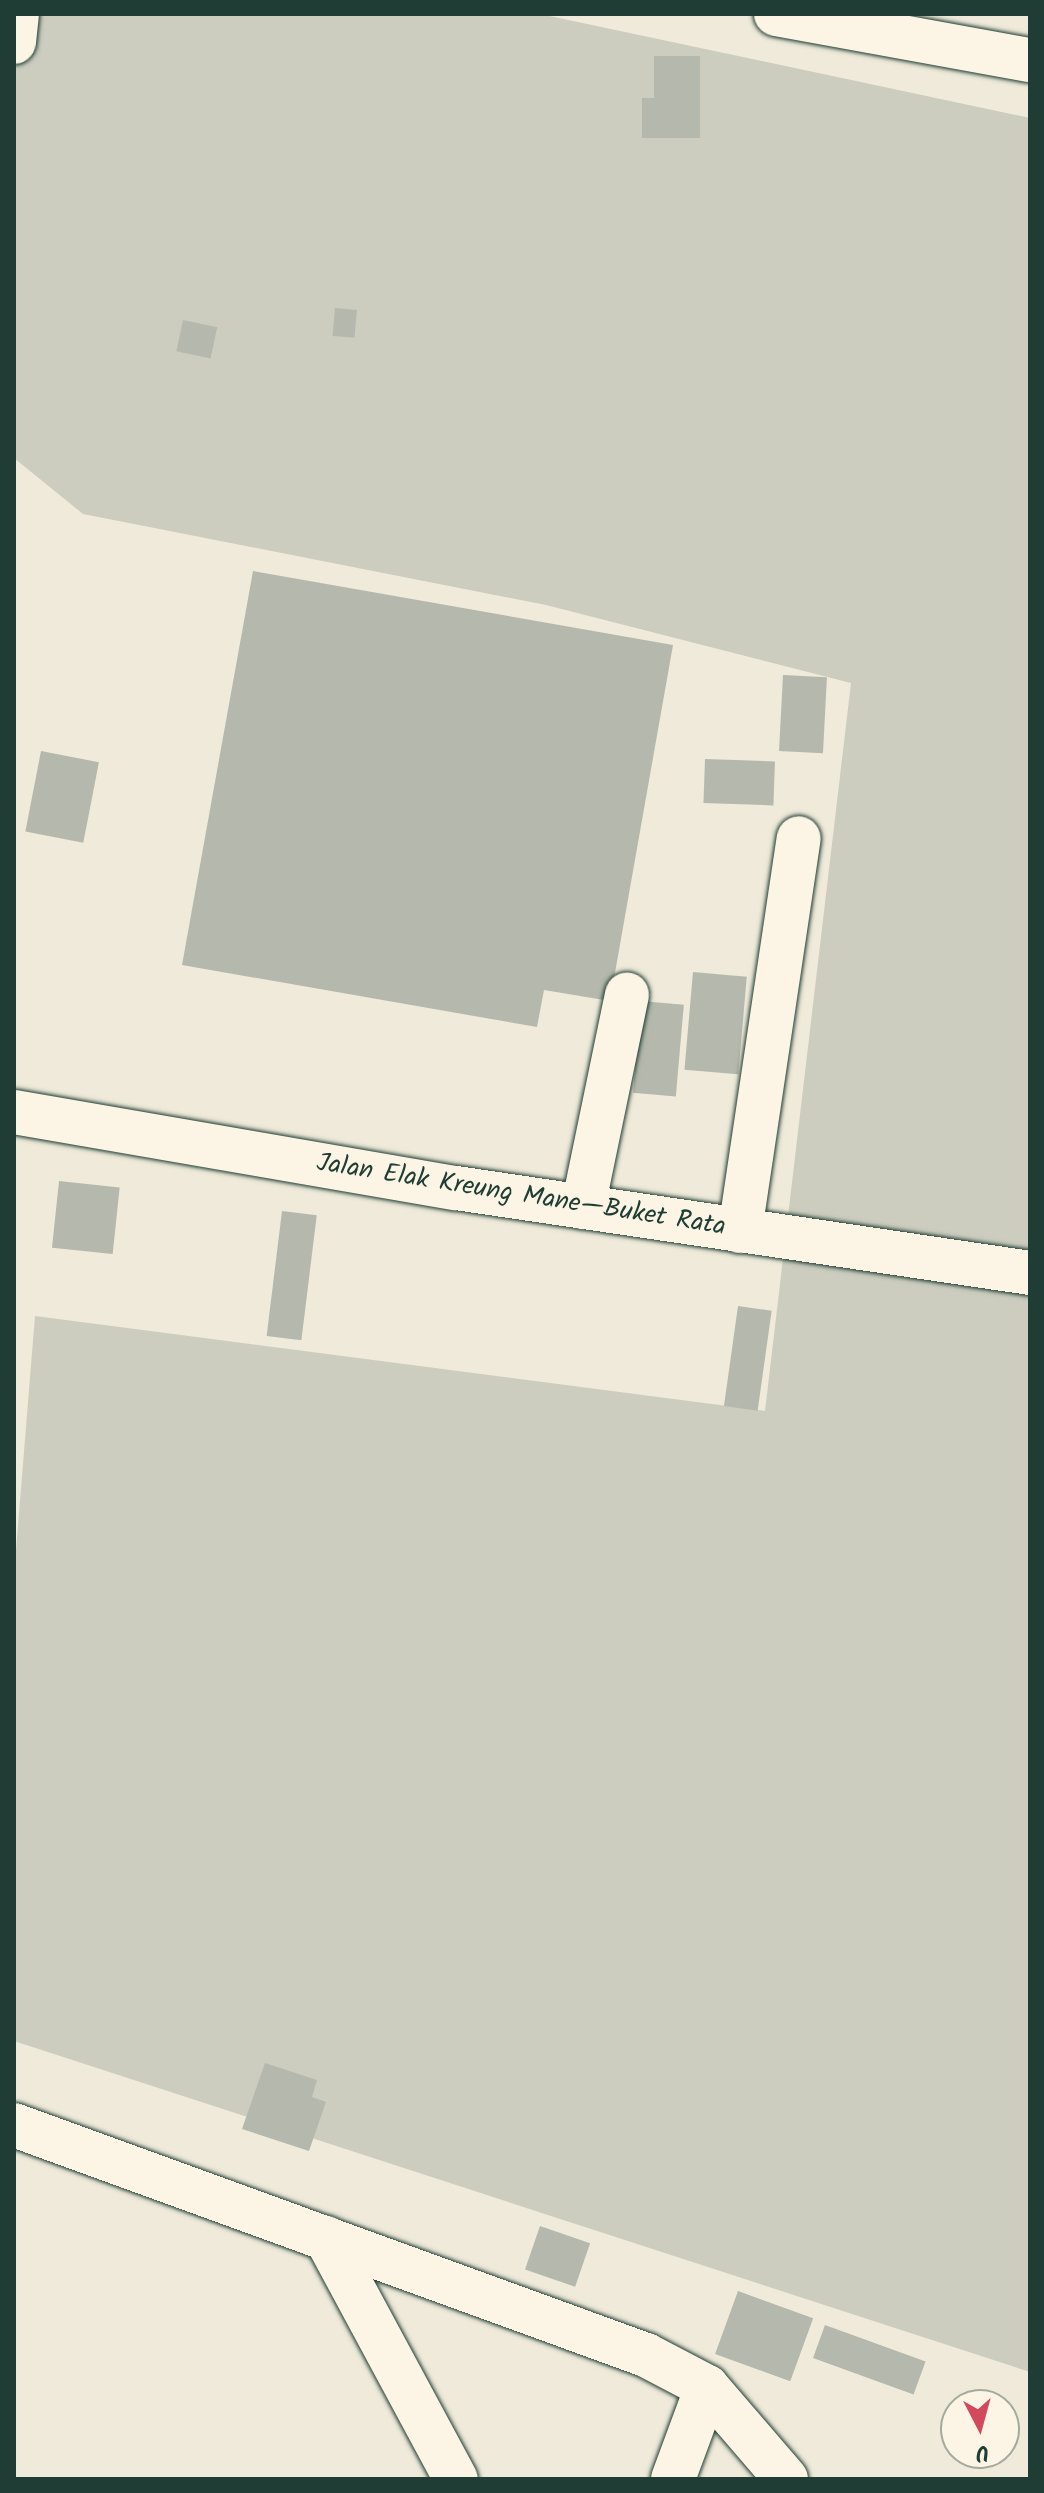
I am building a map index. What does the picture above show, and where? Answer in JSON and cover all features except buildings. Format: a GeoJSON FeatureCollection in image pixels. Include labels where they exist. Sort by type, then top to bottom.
{"type":"FeatureCollection","features":[{"type":"Feature","properties":{"kind":"main road"},"geometry":{"type":"LineString","coordinates":[[14,42],[17,14]]}},
{"type":"Feature","properties":{"kind":"main road"},"geometry":{"type":"LineString","coordinates":[[776,14],[1030,60]]}},
{"type":"Feature","properties":{"kind":"main road"},"geometry":{"type":"LineString","coordinates":[[740,1231],[799,838]]}},
{"type":"Feature","properties":{"kind":"main road"},"geometry":{"type":"LineString","coordinates":[[583,1207],[627,995]]}},
{"type":"Feature","properties":{"kind":"main road","name":"Jalan Elak Kreung Mane—Buket Rata"},"geometry":{"type":"LineString","coordinates":[[14,1112],[583,1207],[1030,1273]]}},
{"type":"Feature","properties":{"kind":"main road"},"geometry":{"type":"LineString","coordinates":[[14,2125],[646,2355],[707,2387],[786,2479]]}},
{"type":"Feature","properties":{"kind":"main road"},"geometry":{"type":"LineString","coordinates":[[326,2238],[456,2479]]}},
{"type":"Feature","properties":{"kind":"main road"},"geometry":{"type":"LineString","coordinates":[[673,2479],[707,2387]]}},
{"type":"Feature","properties":{"kind":"shaded area"},"geometry":{"type":"Polygon","coordinates":[[[14,14],[540,14],[1030,118],[1030,2372],[14,2041],[14,1575],[35,1316],[765,1411],[851,683],[546,605],[83,514],[14,458],[14,14]]]}}]}
